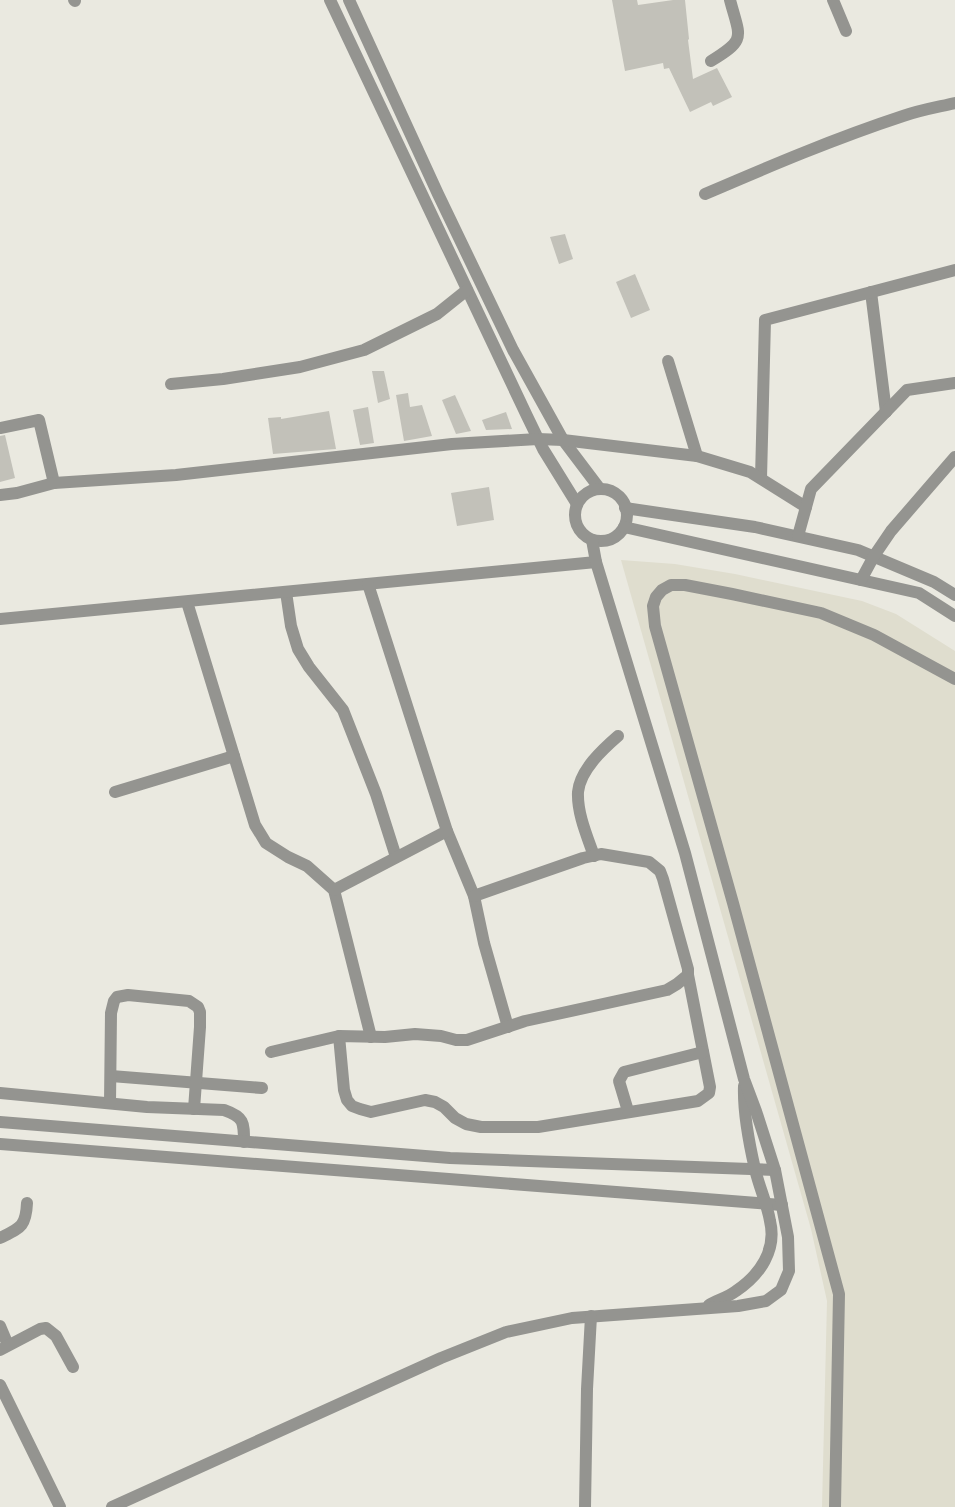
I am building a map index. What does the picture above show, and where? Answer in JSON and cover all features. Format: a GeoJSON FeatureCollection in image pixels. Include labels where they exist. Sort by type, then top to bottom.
{"type":"FeatureCollection","features":[{"type":"Feature","properties":{"kind":"street"},"geometry":{"type":"LineString","coordinates":[[330,0],[538,439],[578,504]]}},
{"type":"Feature","properties":{"kind":"street"},"geometry":{"type":"LineString","coordinates":[[349,0],[513,350],[563,440],[600,489]]}},
{"type":"Feature","properties":{"kind":"street"},"geometry":{"type":"LineString","coordinates":[[711,61],[729,50],[739,37],[730,0]]}},
{"type":"Feature","properties":{"kind":"street"},"geometry":{"type":"LineString","coordinates":[[833,0],[846,31]]}},
{"type":"Feature","properties":{"kind":"street"},"geometry":{"type":"LineString","coordinates":[[705,194],[750,174],[904,115],[955,103]]}},
{"type":"Feature","properties":{"kind":"street"},"geometry":{"type":"LineString","coordinates":[[761,478],[765,320],[955,270]]}},
{"type":"Feature","properties":{"kind":"street"},"geometry":{"type":"LineString","coordinates":[[171,384],[223,379],[300,367],[364,350],[437,314],[467,290]]}},
{"type":"Feature","properties":{"kind":"street"},"geometry":{"type":"LineString","coordinates":[[870,292],[886,412]]}},
{"type":"Feature","properties":{"kind":"street"},"geometry":{"type":"LineString","coordinates":[[668,361],[697,456]]}},
{"type":"Feature","properties":{"kind":"street"},"geometry":{"type":"LineString","coordinates":[[798,536],[811,489],[907,390],[955,383]]}},
{"type":"Feature","properties":{"kind":"street"},"geometry":{"type":"LineString","coordinates":[[0,428],[39,420],[54,483]]}},
{"type":"Feature","properties":{"kind":"street"},"geometry":{"type":"LineString","coordinates":[[0,495],[18,493],[54,483],[176,475],[452,444],[538,439],[563,440],[697,456],[750,472],[806,507]]}},
{"type":"Feature","properties":{"kind":"street"},"geometry":{"type":"LineString","coordinates":[[861,580],[891,531],[955,457]]}},
{"type":"Feature","properties":{"kind":"street"},"geometry":{"type":"LineString","coordinates":[[600,489],[613,493],[618,496],[625,508],[626,520],[624,527],[614,538],[592,540],[585,536],[575,521],[578,504],[588,493],[600,489]]}},
{"type":"Feature","properties":{"kind":"street"},"geometry":{"type":"LineString","coordinates":[[625,508],[755,527],[858,550],[934,582],[955,595]]}},
{"type":"Feature","properties":{"kind":"street"},"geometry":{"type":"LineString","coordinates":[[624,527],[919,593],[955,616]]}},
{"type":"Feature","properties":{"kind":"street"},"geometry":{"type":"LineString","coordinates":[[112,1507],[441,1358],[506,1332],[572,1318],[738,1306],[766,1301],[780,1290],[789,1270],[788,1238],[775,1170],[744,1079],[685,853],[596,562],[592,540]]}},
{"type":"Feature","properties":{"kind":"street"},"geometry":{"type":"LineString","coordinates":[[0,619],[596,562]]}},
{"type":"Feature","properties":{"kind":"street"},"geometry":{"type":"LineString","coordinates":[[368,584],[447,830],[474,896],[484,943],[508,1028]]}},
{"type":"Feature","properties":{"kind":"street"},"geometry":{"type":"LineString","coordinates":[[836,1507],[839,1294],[655,626],[653,606],[656,596],[662,590],[672,585],[732,594],[821,613],[874,635],[955,679]]}},
{"type":"Feature","properties":{"kind":"street"},"geometry":{"type":"LineString","coordinates":[[286,592],[291,626],[298,649],[343,710],[376,794],[396,857]]}},
{"type":"Feature","properties":{"kind":"street"},"geometry":{"type":"LineString","coordinates":[[188,602],[255,826],[266,843],[307,866],[334,890],[371,1037]]}},
{"type":"Feature","properties":{"kind":"street"},"geometry":{"type":"LineString","coordinates":[[594,856],[581,819],[578,791],[585,772],[600,752],[618,736]]}},
{"type":"Feature","properties":{"kind":"street"},"geometry":{"type":"LineString","coordinates":[[115,792],[234,756]]}},
{"type":"Feature","properties":{"kind":"street"},"geometry":{"type":"LineString","coordinates":[[334,890],[447,830]]}},
{"type":"Feature","properties":{"kind":"street"},"geometry":{"type":"LineString","coordinates":[[339,1036],[344,1090],[347,1100],[352,1106],[360,1110],[371,1112],[425,1100],[444,1106],[455,1118],[466,1124],[481,1127],[538,1127],[698,1101],[709,1093],[710,1086],[688,968],[660,871],[648,862],[601,854],[584,858],[474,896]]}},
{"type":"Feature","properties":{"kind":"street"},"geometry":{"type":"LineString","coordinates":[[272,1052],[339,1036],[371,1037],[415,1034],[467,1040],[525,1022],[667,990],[688,975]]}},
{"type":"Feature","properties":{"kind":"street"},"geometry":{"type":"LineString","coordinates":[[110,1103],[111,1013],[117,997],[128,995],[189,1001],[198,1007],[200,1027],[194,1109]]}},
{"type":"Feature","properties":{"kind":"street"},"geometry":{"type":"LineString","coordinates":[[628,1112],[619,1081],[624,1072],[703,1052]]}},
{"type":"Feature","properties":{"kind":"street"},"geometry":{"type":"LineString","coordinates":[[111,1076],[262,1088]]}},
{"type":"Feature","properties":{"kind":"street"},"geometry":{"type":"LineString","coordinates":[[702,1308],[736,1291],[750,1280],[770,1253],[772,1240],[771,1222],[755,1170],[743,1103],[744,1079]]}},
{"type":"Feature","properties":{"kind":"street"},"geometry":{"type":"LineString","coordinates":[[0,1093],[110,1103],[224,1110],[242,1120],[244,1142]]}},
{"type":"Feature","properties":{"kind":"street"},"geometry":{"type":"LineString","coordinates":[[0,1122],[450,1158],[775,1170]]}},
{"type":"Feature","properties":{"kind":"street"},"geometry":{"type":"LineString","coordinates":[[0,1144],[782,1205]]}},
{"type":"Feature","properties":{"kind":"street"},"geometry":{"type":"LineString","coordinates":[[0,1238],[23,1224],[26,1218],[27,1203]]}},
{"type":"Feature","properties":{"kind":"street"},"geometry":{"type":"LineString","coordinates":[[585,1507],[587,1389],[591,1316]]}},
{"type":"Feature","properties":{"kind":"street"},"geometry":{"type":"LineString","coordinates":[[0,1326],[4,1347],[40,1329],[46,1328],[56,1336],[73,1367]]}},
{"type":"Feature","properties":{"kind":"street"},"geometry":{"type":"LineString","coordinates":[[0,1385],[60,1507]]}},
{"type":"Feature","properties":{"kind":"shaded area"},"geometry":{"type":"Polygon","coordinates":[[[621,560],[675,564],[735,574],[862,601],[896,614],[955,651],[955,1507],[822,1507],[827,1301],[811,1229],[621,560]]]}},
{"type":"Feature","properties":{"kind":"building"},"geometry":{"type":"Polygon","coordinates":[[[612,0],[637,0],[638,5],[685,0],[693,79],[717,68],[732,97],[713,106],[711,102],[690,112],[669,68],[664,69],[663,63],[625,71],[612,0]]]}},
{"type":"Feature","properties":{"kind":"building"},"geometry":{"type":"Polygon","coordinates":[[[565,234],[573,259],[559,264],[550,237],[565,234]]]}},
{"type":"Feature","properties":{"kind":"building"},"geometry":{"type":"Polygon","coordinates":[[[635,274],[650,310],[631,318],[616,282],[635,274]]]}},
{"type":"Feature","properties":{"kind":"building"},"geometry":{"type":"Polygon","coordinates":[[[372,371],[384,371],[390,399],[378,403],[372,371]]]}},
{"type":"Feature","properties":{"kind":"building"},"geometry":{"type":"Polygon","coordinates":[[[408,393],[410,407],[422,405],[432,436],[404,441],[396,395],[408,393]]]}},
{"type":"Feature","properties":{"kind":"building"},"geometry":{"type":"Polygon","coordinates":[[[455,395],[471,431],[456,434],[442,400],[455,395]]]}},
{"type":"Feature","properties":{"kind":"building"},"geometry":{"type":"Polygon","coordinates":[[[368,407],[374,443],[360,445],[353,410],[368,407]]]}},
{"type":"Feature","properties":{"kind":"building"},"geometry":{"type":"Polygon","coordinates":[[[329,411],[336,449],[273,454],[268,418],[281,417],[281,419],[329,411]]]}},
{"type":"Feature","properties":{"kind":"building"},"geometry":{"type":"Polygon","coordinates":[[[506,412],[512,429],[486,430],[482,420],[506,412]]]}},
{"type":"Feature","properties":{"kind":"building"},"geometry":{"type":"Polygon","coordinates":[[[5,435],[15,478],[0,482],[0,436],[5,435]]]}},
{"type":"Feature","properties":{"kind":"building"},"geometry":{"type":"Polygon","coordinates":[[[489,487],[494,520],[457,526],[451,493],[489,487]]]}}]}
